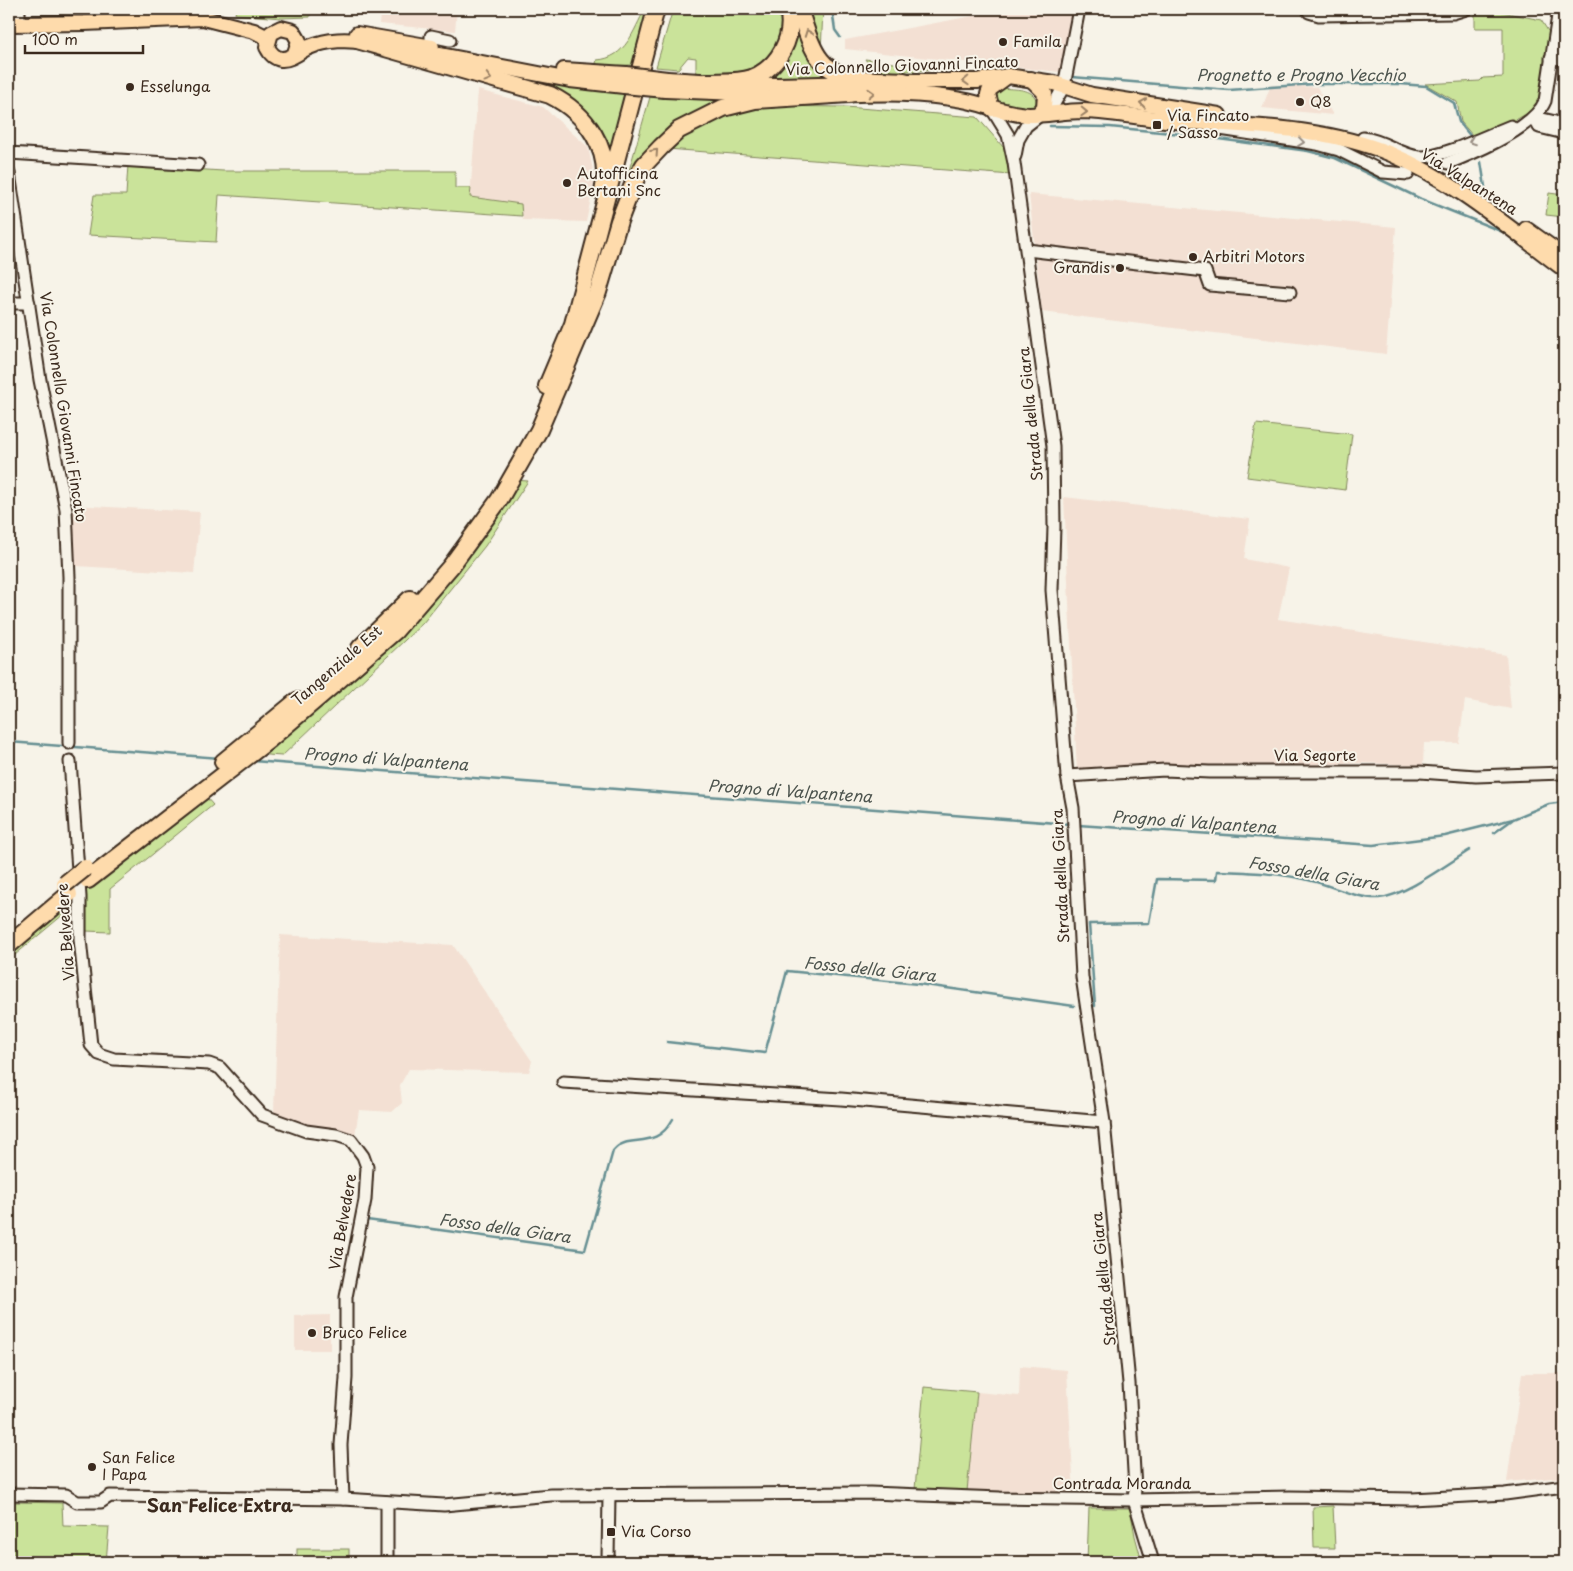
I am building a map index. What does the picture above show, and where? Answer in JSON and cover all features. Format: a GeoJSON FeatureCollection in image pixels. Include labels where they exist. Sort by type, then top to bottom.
{"type":"FeatureCollection","features":[{"type":"Feature","properties":{"kind":"highway"},"geometry":{"type":"LineString","coordinates":[[572,324],[656,9]]}},
{"type":"Feature","properties":{"kind":"highway"},"geometry":{"type":"LineString","coordinates":[[579,342],[668,9]]}},
{"type":"Feature","properties":{"kind":"highway"},"geometry":{"type":"LineString","coordinates":[[706,82],[751,78],[769,68],[780,55],[787,40],[790,29],[788,9]]}},
{"type":"Feature","properties":{"kind":"highway"},"geometry":{"type":"LineString","coordinates":[[799,9],[812,46],[820,60],[834,71],[863,78],[904,81]]}},
{"type":"Feature","properties":{"kind":"highway"},"geometry":{"type":"LineString","coordinates":[[357,40],[550,96],[568,104],[592,130],[600,147],[604,186],[572,324]]}},
{"type":"Feature","properties":{"kind":"highway"},"geometry":{"type":"LineString","coordinates":[[579,342],[598,292],[618,221],[634,182],[644,165],[660,147],[679,130],[722,108],[755,100],[849,94]]}},
{"type":"Feature","properties":{"kind":"highway","name":"Tangenziale Est"},"geometry":{"type":"LineString","coordinates":[[190,795],[253,738],[351,657],[409,601],[464,535],[490,495],[526,430],[572,324]]}},
{"type":"Feature","properties":{"kind":"highway","name":"Tangenziale Est"},"geometry":{"type":"LineString","coordinates":[[9,931],[190,795],[270,739],[395,631],[451,566],[500,500],[539,430],[579,342]]}},
{"type":"Feature","properties":{"kind":"highway","name":"Tangenziale Est"},"geometry":{"type":"LineString","coordinates":[[9,945],[67,889]]}},
{"type":"Feature","properties":{"kind":"main road"},"geometry":{"type":"LineString","coordinates":[[14,23],[84,23],[203,18],[254,31],[268,38]]}},
{"type":"Feature","properties":{"kind":"main road","name":"Via Colonnello Giovanni Fincato"},"geometry":{"type":"LineString","coordinates":[[625,80],[570,80],[357,40],[339,39],[311,46],[284,59],[275,57],[267,47],[268,38],[274,30],[281,28],[291,30],[296,35],[358,34],[536,67],[732,94],[930,95],[963,100],[1011,114],[1083,111],[1272,128],[1346,140]]}},
{"type":"Feature","properties":{"kind":"main road"},"geometry":{"type":"LineString","coordinates":[[295,53],[299,44],[296,35]]}},
{"type":"Feature","properties":{"kind":"main road"},"geometry":{"type":"LineString","coordinates":[[992,109],[988,94],[990,89],[1008,76]]}},
{"type":"Feature","properties":{"kind":"main road","name":"Via Colonnello Giovanni Fincato"},"geometry":{"type":"LineString","coordinates":[[666,84],[706,82],[777,85],[977,81],[1008,76],[1064,86],[1110,98],[1209,114],[1299,123],[1337,130],[1363,138],[1424,164],[1523,226],[1564,256]]}},
{"type":"Feature","properties":{"kind":"main road"},"geometry":{"type":"LineString","coordinates":[[1031,79],[1045,93],[1044,107],[1038,114]]}},
{"type":"Feature","properties":{"kind":"main road","name":"Via Valpantena"},"geometry":{"type":"LineString","coordinates":[[1346,140],[1392,155],[1432,174],[1496,217],[1564,269]]}},
{"type":"Feature","properties":{"kind":"street"},"geometry":{"type":"LineString","coordinates":[[14,23],[19,9]]}},
{"type":"Feature","properties":{"kind":"street"},"geometry":{"type":"LineString","coordinates":[[1064,86],[1079,9]]}},
{"type":"Feature","properties":{"kind":"street"},"geometry":{"type":"LineString","coordinates":[[1309,12],[1319,15],[1453,13],[1466,9]]}},
{"type":"Feature","properties":{"kind":"street"},"geometry":{"type":"LineString","coordinates":[[1448,164],[1485,149],[1534,117],[1542,109],[1546,101],[1559,9]]}},
{"type":"Feature","properties":{"kind":"street"},"geometry":{"type":"LineString","coordinates":[[431,47],[431,36],[450,40]]}},
{"type":"Feature","properties":{"kind":"street"},"geometry":{"type":"LineString","coordinates":[[1551,58],[1564,58]]}},
{"type":"Feature","properties":{"kind":"street","name":"Strada della Giara"},"geometry":{"type":"LineString","coordinates":[[1014,163],[1018,140],[1026,126],[1038,114],[1054,104],[1064,86]]}},
{"type":"Feature","properties":{"kind":"street","name":"Strada della Giara"},"geometry":{"type":"LineString","coordinates":[[992,109],[1008,135],[1014,163],[1052,446],[1054,527],[1052,590],[1067,776],[1073,808],[1082,977],[1104,1122],[1130,1382],[1134,1500],[1153,1562]]}},
{"type":"Feature","properties":{"kind":"street"},"geometry":{"type":"LineString","coordinates":[[1534,117],[1539,127],[1564,133]]}},
{"type":"Feature","properties":{"kind":"street"},"geometry":{"type":"LineString","coordinates":[[1363,138],[1377,140],[1414,156],[1426,156],[1446,151],[1534,117],[1564,124]]}},
{"type":"Feature","properties":{"kind":"street"},"geometry":{"type":"LineString","coordinates":[[1167,120],[1317,144],[1339,150],[1376,170],[1392,174],[1408,174]]}},
{"type":"Feature","properties":{"kind":"street"},"geometry":{"type":"LineString","coordinates":[[9,153],[198,165]]}},
{"type":"Feature","properties":{"kind":"street","name":"Via Colonnello Giovanni Fincato"},"geometry":{"type":"LineString","coordinates":[[9,173],[40,380],[66,509],[69,577],[69,740]]}},
{"type":"Feature","properties":{"kind":"street"},"geometry":{"type":"LineString","coordinates":[[1027,250],[1205,271],[1210,285],[1290,292]]}},
{"type":"Feature","properties":{"kind":"street"},"geometry":{"type":"LineString","coordinates":[[9,303],[29,303]]}},
{"type":"Feature","properties":{"kind":"street","name":"Via Belvedere"},"geometry":{"type":"LineString","coordinates":[[70,760],[80,897],[80,939],[91,1045],[99,1054],[114,1059],[209,1064],[220,1068],[262,1115],[306,1131],[336,1135],[351,1140],[356,1144],[365,1161],[367,1167],[364,1200],[346,1298],[346,1378],[341,1445],[344,1499]]}},
{"type":"Feature","properties":{"kind":"street","name":"Via Segorte"},"geometry":{"type":"LineString","coordinates":[[1067,776],[1165,770],[1209,772],[1420,772],[1476,776],[1564,773]]}},
{"type":"Feature","properties":{"kind":"street"},"geometry":{"type":"LineString","coordinates":[[563,1082],[841,1099],[1104,1122]]}},
{"type":"Feature","properties":{"kind":"street","name":"Contrada Moranda"},"geometry":{"type":"LineString","coordinates":[[609,1495],[679,1496],[870,1493],[1000,1498],[1134,1500],[1290,1497],[1412,1499],[1505,1494],[1564,1486]]}},
{"type":"Feature","properties":{"kind":"street"},"geometry":{"type":"LineString","coordinates":[[9,1494],[66,1495],[77,1502],[101,1502],[110,1496],[344,1499],[444,1505],[551,1495],[609,1495],[608,1558],[606,1562]]}},
{"type":"Feature","properties":{"kind":"street"},"geometry":{"type":"LineString","coordinates":[[387,1502],[387,1562]]}},
{"type":"Feature","properties":{"kind":"shaded area"},"geometry":{"type":"Polygon","coordinates":[[[381,9],[457,9],[455,31],[379,24],[381,9]]]}},
{"type":"Feature","properties":{"kind":"shaded area"},"geometry":{"type":"Polygon","coordinates":[[[1010,9],[1073,9],[1069,41],[1060,72],[845,49],[845,40],[1010,9]]]}},
{"type":"Feature","properties":{"kind":"shaded area"},"geometry":{"type":"Polygon","coordinates":[[[1271,85],[1317,87],[1333,115],[1262,108],[1271,85]]]}},
{"type":"Feature","properties":{"kind":"shaded area"},"geometry":{"type":"Polygon","coordinates":[[[478,90],[543,107],[588,147],[595,179],[586,222],[523,220],[520,204],[470,197],[478,90]]]}},
{"type":"Feature","properties":{"kind":"shaded area"},"geometry":{"type":"Polygon","coordinates":[[[1029,194],[1396,227],[1386,354],[1042,312],[1029,194]]]}},
{"type":"Feature","properties":{"kind":"shaded area"},"geometry":{"type":"Polygon","coordinates":[[[1064,497],[1250,519],[1244,559],[1289,568],[1278,619],[1506,655],[1511,709],[1465,700],[1459,743],[1424,743],[1423,765],[1364,763],[1077,772],[1064,497]]]}},
{"type":"Feature","properties":{"kind":"shaded area"},"geometry":{"type":"Polygon","coordinates":[[[72,505],[200,512],[194,573],[76,566],[72,505]]]}},
{"type":"Feature","properties":{"kind":"shaded area"},"geometry":{"type":"Polygon","coordinates":[[[280,935],[453,945],[532,1061],[529,1072],[409,1069],[400,1085],[402,1103],[392,1112],[359,1110],[355,1135],[331,1128],[301,1125],[274,1112],[280,935]]]}},
{"type":"Feature","properties":{"kind":"shaded area","name":"Bruco Felice"},"geometry":{"type":"Polygon","coordinates":[[[330,1315],[330,1350],[295,1350],[295,1316],[330,1315]]]}},
{"type":"Feature","properties":{"kind":"shaded area"},"geometry":{"type":"Polygon","coordinates":[[[1020,1366],[1067,1370],[1074,1494],[967,1491],[977,1392],[1019,1396],[1020,1366]]]}},
{"type":"Feature","properties":{"kind":"shaded area"},"geometry":{"type":"Polygon","coordinates":[[[1522,1373],[1564,1373],[1564,1477],[1507,1482],[1522,1373]]]}},
{"type":"Feature","properties":{"kind":"green space"},"geometry":{"type":"Polygon","coordinates":[[[236,9],[310,9],[310,17],[281,18],[235,14],[236,9]]]}},
{"type":"Feature","properties":{"kind":"green space"},"geometry":{"type":"Polygon","coordinates":[[[645,9],[650,9],[632,65],[599,66],[596,63],[597,60],[607,58],[622,49],[645,9]]]}},
{"type":"Feature","properties":{"kind":"green space"},"geometry":{"type":"Polygon","coordinates":[[[673,9],[782,9],[783,28],[779,45],[757,70],[740,76],[701,75],[696,71],[696,58],[688,57],[678,69],[656,67],[673,9]]]}},
{"type":"Feature","properties":{"kind":"green space"},"geometry":{"type":"Polygon","coordinates":[[[805,9],[823,9],[821,52],[805,9]]]}},
{"type":"Feature","properties":{"kind":"green space"},"geometry":{"type":"Polygon","coordinates":[[[1475,9],[1501,9],[1502,12],[1541,20],[1548,31],[1551,32],[1540,98],[1531,111],[1514,121],[1473,136],[1461,122],[1457,102],[1425,84],[1480,81],[1483,78],[1503,77],[1503,28],[1475,28],[1475,9]]]}},
{"type":"Feature","properties":{"kind":"green space"},"geometry":{"type":"Polygon","coordinates":[[[794,20],[839,79],[759,81],[794,20]]]}},
{"type":"Feature","properties":{"kind":"green space"},"geometry":{"type":"Polygon","coordinates":[[[865,59],[937,69],[948,66],[949,70],[907,71],[894,75],[875,73],[865,59]]]}},
{"type":"Feature","properties":{"kind":"green space"},"geometry":{"type":"Polygon","coordinates":[[[448,62],[625,94],[606,170],[583,115],[448,62]]]}},
{"type":"Feature","properties":{"kind":"green space"},"geometry":{"type":"Polygon","coordinates":[[[1002,88],[1028,92],[1035,97],[1037,102],[1033,108],[1027,110],[996,103],[995,97],[1002,88]]]}},
{"type":"Feature","properties":{"kind":"green space"},"geometry":{"type":"Polygon","coordinates":[[[650,97],[736,100],[692,117],[622,195],[650,97]]]}},
{"type":"Feature","properties":{"kind":"green space"},"geometry":{"type":"Polygon","coordinates":[[[761,106],[845,107],[977,117],[1004,148],[1012,175],[667,149],[703,124],[761,106]]]}},
{"type":"Feature","properties":{"kind":"green space"},"geometry":{"type":"Polygon","coordinates":[[[128,165],[223,171],[455,171],[455,188],[471,188],[470,197],[521,204],[522,216],[219,195],[216,242],[88,235],[94,195],[126,195],[128,165]]]}},
{"type":"Feature","properties":{"kind":"green space"},"geometry":{"type":"Polygon","coordinates":[[[1549,193],[1564,195],[1564,217],[1546,215],[1549,193]]]}},
{"type":"Feature","properties":{"kind":"green space"},"geometry":{"type":"Polygon","coordinates":[[[1256,424],[1352,434],[1345,490],[1247,477],[1256,424]]]}},
{"type":"Feature","properties":{"kind":"green space"},"geometry":{"type":"Polygon","coordinates":[[[514,480],[528,481],[485,546],[423,623],[282,756],[253,754],[336,689],[514,480]]]}},
{"type":"Feature","properties":{"kind":"green space"},"geometry":{"type":"Polygon","coordinates":[[[206,797],[213,805],[110,889],[110,932],[86,931],[84,892],[206,797]]]}},
{"type":"Feature","properties":{"kind":"green space"},"geometry":{"type":"Polygon","coordinates":[[[75,893],[76,904],[9,960],[9,946],[75,893]]]}},
{"type":"Feature","properties":{"kind":"green space"},"geometry":{"type":"Polygon","coordinates":[[[924,1387],[977,1392],[967,1491],[915,1489],[924,1387]]]}},
{"type":"Feature","properties":{"kind":"green space"},"geometry":{"type":"Polygon","coordinates":[[[13,1502],[62,1503],[63,1526],[109,1527],[106,1562],[12,1562],[13,1502]]]}},
{"type":"Feature","properties":{"kind":"green space"},"geometry":{"type":"Polygon","coordinates":[[[1333,1506],[1335,1548],[1314,1548],[1313,1507],[1333,1506]]]}},
{"type":"Feature","properties":{"kind":"green space"},"geometry":{"type":"Polygon","coordinates":[[[1089,1508],[1130,1508],[1142,1562],[1087,1562],[1089,1508]]]}},
{"type":"Feature","properties":{"kind":"green space"},"geometry":{"type":"Polygon","coordinates":[[[297,1549],[349,1549],[349,1562],[297,1562],[297,1549]]]}},
{"type":"Feature","properties":{"kind":"waterway","name":"Prognetto e Progno Vecchio"},"geometry":{"type":"LineString","coordinates":[[832,9],[835,30],[840,37]]}},
{"type":"Feature","properties":{"kind":"waterway","name":"Prognetto e Progno Vecchio"},"geometry":{"type":"LineString","coordinates":[[1072,77],[1229,90],[1314,84],[1400,84],[1426,86],[1454,103],[1459,122],[1472,138]]}},
{"type":"Feature","properties":{"kind":"waterway","name":"Prognetto e Progno Vecchio"},"geometry":{"type":"LineString","coordinates":[[1050,126],[1110,127],[1181,134],[1308,151],[1335,158],[1421,199],[1503,232]]}},
{"type":"Feature","properties":{"kind":"waterway","name":"Prognetto e Progno Vecchio"},"geometry":{"type":"LineString","coordinates":[[1481,162],[1486,193]]}},
{"type":"Feature","properties":{"kind":"waterway","name":"Progno di Valpantena"},"geometry":{"type":"LineString","coordinates":[[9,742],[220,758]]}},
{"type":"Feature","properties":{"kind":"waterway","name":"Progno di Valpantena"},"geometry":{"type":"LineString","coordinates":[[253,761],[1070,824]]}},
{"type":"Feature","properties":{"kind":"waterway","name":"Progno di Valpantena"},"geometry":{"type":"LineString","coordinates":[[1078,825],[1373,845],[1445,836],[1513,819],[1549,804],[1564,802]]}},
{"type":"Feature","properties":{"kind":"waterway","name":"Fosso della Giara"},"geometry":{"type":"LineString","coordinates":[[1494,833],[1512,820]]}},
{"type":"Feature","properties":{"kind":"waterway","name":"Fosso della Giara"},"geometry":{"type":"LineString","coordinates":[[1095,1006],[1089,924],[1149,923],[1157,879],[1216,880],[1217,871],[1265,873],[1300,878],[1354,894],[1379,898],[1401,892],[1413,886],[1470,850]]}},
{"type":"Feature","properties":{"kind":"waterway","name":"Fosso della Giara"},"geometry":{"type":"LineString","coordinates":[[667,1042],[765,1053],[787,971],[918,984],[1074,1006]]}},
{"type":"Feature","properties":{"kind":"waterway","name":"Fosso della Giara"},"geometry":{"type":"LineString","coordinates":[[367,1220],[585,1250],[613,1151],[619,1145],[626,1142],[658,1136],[673,1119]]}},
{"type":"Feature","properties":{"kind":"tunnel"},"geometry":{"type":"LineString","coordinates":[[1420,171],[1448,163]]}},
{"type":"Feature","properties":{"kind":"place","name":"Famila"},"geometry":{"type":"Point","coordinates":[1003,42]}},
{"type":"Feature","properties":{"kind":"place","name":"Esselunga"},"geometry":{"type":"Point","coordinates":[130,87]}},
{"type":"Feature","properties":{"kind":"place","name":"Q8"},"geometry":{"type":"Point","coordinates":[1300,102]}},
{"type":"Feature","properties":{"kind":"place","name":"Via Fincato / Sasso"},"geometry":{"type":"Point","coordinates":[1157,125]}},
{"type":"Feature","properties":{"kind":"place","name":"Autofficina Bertani Snc"},"geometry":{"type":"Point","coordinates":[567,183]}},
{"type":"Feature","properties":{"kind":"place","name":"Arbitri Motors"},"geometry":{"type":"Point","coordinates":[1193,257]}},
{"type":"Feature","properties":{"kind":"place","name":"Grandis"},"geometry":{"type":"Point","coordinates":[1120,268]}},
{"type":"Feature","properties":{"kind":"place","name":"Bruco Felice"},"geometry":{"type":"Point","coordinates":[312,1333]}},
{"type":"Feature","properties":{"kind":"place","name":"San Felice I Papa"},"geometry":{"type":"Point","coordinates":[92,1467]}},
{"type":"Feature","properties":{"kind":"place","name":"Via Corso"},"geometry":{"type":"Point","coordinates":[611,1532]}},
{"type":"Feature","properties":{"kind":"district","name":"San Felice Extra"},"geometry":{"type":"Point","coordinates":[220,1506]}}]}
